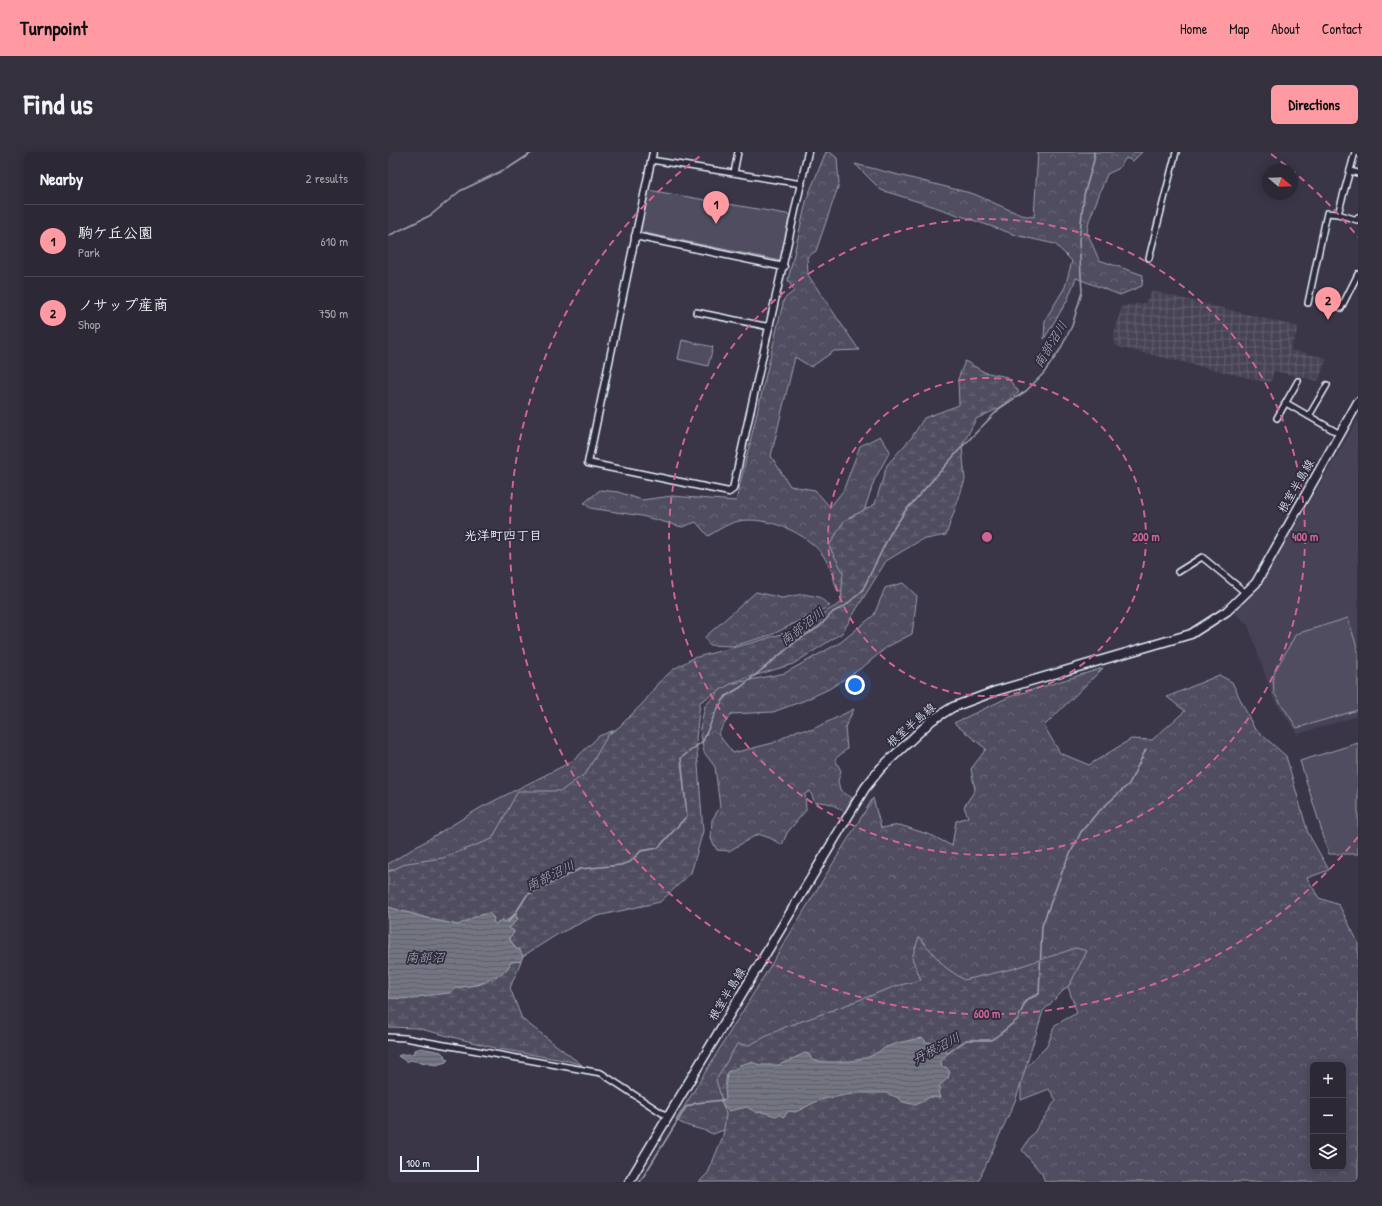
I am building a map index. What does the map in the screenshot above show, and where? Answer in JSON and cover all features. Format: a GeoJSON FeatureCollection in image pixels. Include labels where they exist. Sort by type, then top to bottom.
{"type":"FeatureCollection","features":[{"type":"Feature","properties":{"kind":"main road","name":"根室半島線"},"geometry":{"type":"LineString","coordinates":[[629,1182],[865,788],[881,768],[932,720],[953,707],[996,691],[1195,632],[1227,611],[1256,583],[1358,402]]}},
{"type":"Feature","properties":{"kind":"street"},"geometry":{"type":"LineString","coordinates":[[653,152],[588,463],[727,492],[732,491],[784,267],[808,152]]}},
{"type":"Feature","properties":{"kind":"street"},"geometry":{"type":"LineString","coordinates":[[734,173],[738,152]]}},
{"type":"Feature","properties":{"kind":"street"},"geometry":{"type":"LineString","coordinates":[[1149,258],[1176,152]]}},
{"type":"Feature","properties":{"kind":"street"},"geometry":{"type":"LineString","coordinates":[[1338,214],[1355,152]]}},
{"type":"Feature","properties":{"kind":"street"},"geometry":{"type":"LineString","coordinates":[[651,160],[802,184]]}},
{"type":"Feature","properties":{"kind":"street"},"geometry":{"type":"LineString","coordinates":[[1350,171],[1358,173]]}},
{"type":"Feature","properties":{"kind":"street"},"geometry":{"type":"LineString","coordinates":[[1308,303],[1327,213],[1338,214],[1357,220],[1358,217]]}},
{"type":"Feature","properties":{"kind":"street"},"geometry":{"type":"LineString","coordinates":[[635,236],[784,267]]}},
{"type":"Feature","properties":{"kind":"street"},"geometry":{"type":"LineString","coordinates":[[1341,308],[1358,274]]}},
{"type":"Feature","properties":{"kind":"street"},"geometry":{"type":"LineString","coordinates":[[696,312],[770,327]]}},
{"type":"Feature","properties":{"kind":"street"},"geometry":{"type":"LineString","coordinates":[[1278,418],[1298,381]]}},
{"type":"Feature","properties":{"kind":"street"},"geometry":{"type":"LineString","coordinates":[[1309,416],[1327,385]]}},
{"type":"Feature","properties":{"kind":"street"},"geometry":{"type":"LineString","coordinates":[[1286,402],[1340,434]]}},
{"type":"Feature","properties":{"kind":"street"},"geometry":{"type":"LineString","coordinates":[[1178,572],[1202,557],[1246,593]]}},
{"type":"Feature","properties":{"kind":"street"},"geometry":{"type":"LineString","coordinates":[[388,1037],[405,1038],[601,1073],[668,1117]]}},
{"type":"Feature","properties":{"kind":"shaded area"},"geometry":{"type":"Polygon","coordinates":[[[1152,291],[1299,327],[1290,350],[1327,358],[1318,381],[1274,371],[1270,383],[1115,346],[1114,334],[1122,306],[1145,303],[1152,291]]]}},
{"type":"Feature","properties":{"kind":"shaded area"},"geometry":{"type":"Polygon","coordinates":[[[1358,419],[1358,716],[1298,734],[1273,698],[1248,625],[1233,611],[1262,582],[1358,419]]]}},
{"type":"Feature","properties":{"kind":"green space"},"geometry":{"type":"Polygon","coordinates":[[[826,152],[830,152],[837,158],[839,184],[816,251],[807,257],[808,275],[859,350],[834,351],[811,367],[795,357],[771,456],[790,486],[815,490],[830,507],[843,491],[860,446],[880,436],[890,451],[874,481],[864,511],[849,517],[842,535],[849,591],[838,592],[830,567],[819,550],[809,541],[784,527],[757,520],[744,520],[729,524],[708,536],[696,522],[682,527],[642,516],[590,508],[584,503],[600,490],[618,492],[642,500],[672,496],[736,501],[784,299],[794,291],[788,280],[807,198],[826,152]]]}},
{"type":"Feature","properties":{"kind":"green space"},"geometry":{"type":"Polygon","coordinates":[[[1038,152],[1142,152],[1133,161],[1126,158],[1118,169],[1107,174],[1089,221],[1087,232],[1099,260],[1143,275],[1142,286],[1120,295],[1076,278],[1067,301],[1044,339],[1045,320],[1065,287],[1072,261],[1055,244],[1019,236],[881,190],[855,164],[974,194],[1021,215],[1034,217],[1038,152]]]}},
{"type":"Feature","properties":{"kind":"green space"},"geometry":{"type":"Polygon","coordinates":[[[648,190],[792,215],[781,261],[640,232],[648,190]]]}},
{"type":"Feature","properties":{"kind":"green space"},"geometry":{"type":"Polygon","coordinates":[[[682,340],[713,347],[708,366],[678,359],[682,340]]]}},
{"type":"Feature","properties":{"kind":"green space"},"geometry":{"type":"Polygon","coordinates":[[[965,361],[984,372],[1007,377],[1019,392],[1001,407],[976,419],[962,446],[965,480],[946,535],[921,540],[886,561],[842,633],[793,664],[734,682],[700,702],[696,738],[703,831],[691,873],[660,902],[593,917],[558,934],[523,956],[519,950],[516,949],[509,938],[511,935],[509,928],[518,919],[515,915],[505,922],[502,920],[496,924],[479,916],[458,925],[388,907],[388,872],[407,863],[443,858],[492,839],[518,791],[561,791],[586,773],[608,735],[619,727],[645,701],[658,683],[674,669],[693,658],[792,631],[841,603],[843,572],[829,546],[844,521],[875,504],[887,465],[912,437],[924,418],[959,405],[958,379],[965,361]]]}},
{"type":"Feature","properties":{"kind":"green space"},"geometry":{"type":"Polygon","coordinates":[[[903,583],[917,596],[912,634],[887,647],[863,667],[829,689],[803,701],[773,712],[731,714],[718,734],[733,753],[773,743],[798,730],[811,730],[854,709],[845,727],[847,749],[835,759],[841,771],[838,781],[840,790],[852,798],[845,812],[827,803],[815,803],[810,791],[805,794],[806,810],[787,833],[782,845],[770,838],[758,834],[729,851],[717,850],[711,839],[712,820],[720,807],[715,767],[704,752],[700,729],[705,706],[725,685],[785,673],[841,642],[874,615],[885,588],[903,583]]]}},
{"type":"Feature","properties":{"kind":"green space"},"geometry":{"type":"Polygon","coordinates":[[[756,592],[782,598],[803,594],[819,597],[830,606],[771,635],[733,646],[709,645],[705,637],[756,592]]]}},
{"type":"Feature","properties":{"kind":"green space"},"geometry":{"type":"Polygon","coordinates":[[[1348,618],[1358,651],[1358,710],[1297,728],[1274,693],[1273,679],[1275,671],[1296,634],[1348,618]]]}},
{"type":"Feature","properties":{"kind":"green space"},"geometry":{"type":"Polygon","coordinates":[[[1103,668],[1044,726],[1060,753],[1089,765],[1131,739],[1152,740],[1185,711],[1167,697],[1219,675],[1232,682],[1254,728],[1286,756],[1308,833],[1329,870],[1307,878],[1319,898],[1339,905],[1358,942],[1358,1182],[1045,1182],[1042,1174],[1022,1150],[1056,1100],[1049,1089],[1021,1100],[1021,1073],[1047,1046],[1055,1025],[1077,1013],[1066,981],[725,1073],[721,1098],[724,1109],[733,1113],[729,1128],[713,1134],[676,1120],[873,798],[881,828],[900,825],[933,836],[952,846],[956,821],[968,817],[964,807],[975,790],[971,769],[986,749],[954,723],[1009,697],[1103,668]]]}},
{"type":"Feature","properties":{"kind":"green space"},"geometry":{"type":"Polygon","coordinates":[[[633,723],[606,830],[405,866],[388,871],[388,864],[480,808],[573,761],[599,736],[633,723]]]}},
{"type":"Feature","properties":{"kind":"green space"},"geometry":{"type":"Polygon","coordinates":[[[1358,743],[1358,854],[1329,854],[1300,761],[1358,743]]]}},
{"type":"Feature","properties":{"kind":"green space"},"geometry":{"type":"Polygon","coordinates":[[[919,937],[945,967],[964,980],[1012,969],[1076,948],[1087,951],[1070,984],[1043,1011],[1016,1099],[978,1182],[699,1182],[708,1173],[723,1136],[726,1114],[716,1080],[737,1044],[749,1045],[785,1027],[896,986],[921,980],[912,958],[919,937]]]}},
{"type":"Feature","properties":{"kind":"green space"},"geometry":{"type":"Polygon","coordinates":[[[521,961],[510,988],[522,1019],[582,1065],[569,1061],[499,1049],[417,1028],[388,1027],[388,998],[421,996],[439,993],[459,987],[478,985],[497,976],[509,966],[511,962],[521,961]]]}},
{"type":"Feature","properties":{"kind":"water","name":"南部沼"},"geometry":{"type":"Polygon","coordinates":[[[388,907],[458,925],[476,916],[489,913],[494,918],[493,922],[496,924],[502,920],[505,922],[515,914],[518,919],[509,928],[514,931],[514,933],[509,938],[516,949],[519,949],[523,956],[521,961],[511,962],[508,968],[500,975],[494,976],[480,984],[456,988],[450,993],[421,996],[414,999],[388,998],[388,907]]]}},
{"type":"Feature","properties":{"kind":"water"},"geometry":{"type":"Polygon","coordinates":[[[923,1038],[926,1042],[945,1043],[945,1051],[948,1053],[941,1061],[942,1067],[946,1067],[950,1072],[948,1078],[939,1086],[941,1089],[938,1091],[940,1098],[930,1097],[916,1105],[903,1102],[899,1098],[886,1093],[857,1093],[819,1100],[795,1112],[789,1111],[783,1117],[780,1114],[776,1116],[762,1112],[757,1113],[747,1107],[729,1111],[721,1102],[721,1100],[726,1099],[725,1089],[727,1072],[738,1068],[739,1065],[751,1062],[760,1065],[779,1065],[805,1053],[809,1054],[812,1060],[834,1062],[852,1061],[873,1055],[896,1044],[923,1038]]]}},
{"type":"Feature","properties":{"kind":"water"},"geometry":{"type":"Polygon","coordinates":[[[421,1048],[441,1052],[448,1059],[446,1062],[436,1065],[410,1060],[407,1062],[398,1056],[415,1053],[415,1050],[421,1048]]]}},
{"type":"Feature","properties":{"kind":"waterway"},"geometry":{"type":"LineString","coordinates":[[388,236],[431,215],[460,191],[510,167],[533,152]]}},
{"type":"Feature","properties":{"kind":"waterway","name":"南部沼川"},"geometry":{"type":"LineString","coordinates":[[508,922],[527,895],[580,869],[621,865],[630,862],[641,851],[658,848],[687,816],[681,758],[703,741],[716,711],[726,696],[741,687],[799,639],[819,627],[833,612],[845,606],[862,591],[890,534],[906,510],[961,448],[1000,408],[1026,391],[1043,374],[1060,350],[1072,326],[1082,292],[1079,241],[1084,195],[1094,160],[1094,152]]}},
{"type":"Feature","properties":{"kind":"waterway","name":"丹根沼川"},"geometry":{"type":"LineString","coordinates":[[948,1053],[966,1040],[991,1040],[1018,1019],[1026,1000],[1039,994],[1042,926],[1065,864],[1081,832],[1097,813],[1129,784],[1146,749]]}},
{"type":"Feature","properties":{"kind":"waterway","name":"丹根沼川"},"geometry":{"type":"LineString","coordinates":[[640,1182],[686,1107],[696,1103],[723,1100]]}},
{"type":"Feature","properties":{"kind":"place","name":"駒ケ丘公園"},"geometry":{"type":"Point","coordinates":[716,224]}},
{"type":"Feature","properties":{"kind":"place","name":"ノサップ産商"},"geometry":{"type":"Point","coordinates":[1328,320]}},
{"type":"Feature","properties":{"kind":"district","name":"光洋町四丁目"},"geometry":{"type":"Point","coordinates":[503,535]}}]}
